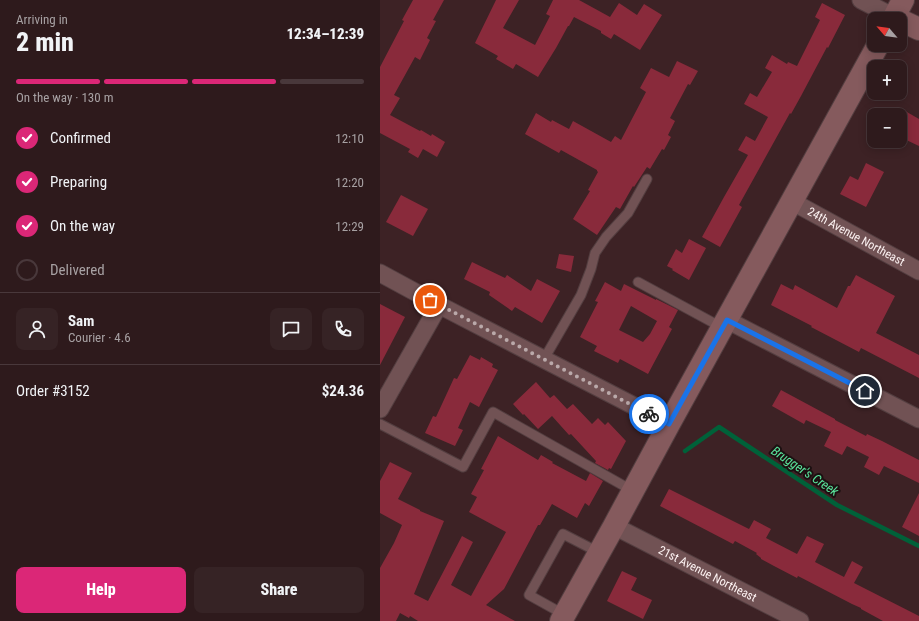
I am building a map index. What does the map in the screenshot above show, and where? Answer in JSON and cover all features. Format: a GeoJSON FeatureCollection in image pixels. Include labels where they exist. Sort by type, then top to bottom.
{"type":"FeatureCollection","features":[{"type":"Feature","properties":{"kind":"main road"},"geometry":{"type":"LineString","coordinates":[[907,21],[919,29]]}},
{"type":"Feature","properties":{"kind":"main road"},"geometry":{"type":"LineString","coordinates":[[563,618],[874,52]]}},
{"type":"Feature","properties":{"kind":"street"},"geometry":{"type":"LineString","coordinates":[[861,0],[890,12]]}},
{"type":"Feature","properties":{"kind":"street","name":"24th Avenue Northeast"},"geometry":{"type":"LineString","coordinates":[[793,202],[919,271]]}},
{"type":"Feature","properties":{"kind":"street"},"geometry":{"type":"LineString","coordinates":[[380,273],[669,424]]}},
{"type":"Feature","properties":{"kind":"street"},"geometry":{"type":"LineString","coordinates":[[380,409],[439,305]]}},
{"type":"Feature","properties":{"kind":"street"},"geometry":{"type":"LineString","coordinates":[[725,324],[919,419]]}},
{"type":"Feature","properties":{"kind":"street","name":"21st Avenue Northeast"},"geometry":{"type":"LineString","coordinates":[[614,526],[800,621]]}},
{"type":"Feature","properties":{"kind":"lane"},"geometry":{"type":"LineString","coordinates":[[544,359],[581,295],[591,269],[595,252],[606,237],[628,213],[647,179]]}},
{"type":"Feature","properties":{"kind":"lane"},"geometry":{"type":"LineString","coordinates":[[638,282],[725,324]]}},
{"type":"Feature","properties":{"kind":"lane"},"geometry":{"type":"LineString","coordinates":[[380,424],[464,467],[493,412],[633,491]]}},
{"type":"Feature","properties":{"kind":"lane"},"geometry":{"type":"LineString","coordinates":[[563,618],[529,595],[563,534],[600,553]]}},
{"type":"Feature","properties":{"kind":"building"},"geometry":{"type":"Polygon","coordinates":[[[413,0],[444,0],[433,20],[436,21],[427,38],[430,40],[420,60],[415,57],[394,95],[400,98],[390,115],[431,136],[432,134],[445,142],[437,157],[423,149],[418,158],[408,152],[410,149],[380,133],[380,67],[404,21],[402,20],[413,0]]]}},
{"type":"Feature","properties":{"kind":"building"},"geometry":{"type":"Polygon","coordinates":[[[496,0],[519,0],[503,28],[535,45],[550,16],[546,14],[553,0],[579,0],[610,17],[619,3],[637,15],[644,4],[662,15],[640,50],[614,34],[611,39],[601,33],[601,31],[574,17],[538,77],[516,64],[513,69],[496,59],[498,56],[475,43],[496,0]]]}},
{"type":"Feature","properties":{"kind":"building"},"geometry":{"type":"Polygon","coordinates":[[[822,3],[845,15],[828,48],[827,47],[739,205],[742,207],[720,247],[702,237],[748,155],[738,150],[746,136],[755,141],[768,117],[744,104],[750,93],[757,97],[772,72],[765,68],[772,55],[787,64],[788,62],[797,66],[820,20],[815,17],[822,3]]]}},
{"type":"Feature","properties":{"kind":"building"},"geometry":{"type":"Polygon","coordinates":[[[677,61],[698,71],[690,85],[688,84],[670,118],[675,121],[668,135],[671,137],[664,150],[662,149],[650,169],[647,167],[634,187],[633,186],[620,209],[616,207],[597,235],[573,219],[590,191],[588,190],[598,172],[597,170],[561,150],[559,153],[525,134],[536,113],[551,122],[552,120],[569,129],[573,121],[611,142],[615,136],[621,140],[646,92],[640,88],[651,68],[669,77],[677,61]]]}},
{"type":"Feature","properties":{"kind":"building"},"geometry":{"type":"Polygon","coordinates":[[[907,112],[919,119],[919,146],[907,140],[907,112]]]}},
{"type":"Feature","properties":{"kind":"building"},"geometry":{"type":"Polygon","coordinates":[[[866,163],[884,172],[866,207],[840,194],[850,176],[858,180],[866,163]]]}},
{"type":"Feature","properties":{"kind":"building"},"geometry":{"type":"Polygon","coordinates":[[[401,195],[428,209],[413,236],[386,222],[401,195]]]}},
{"type":"Feature","properties":{"kind":"building"},"geometry":{"type":"Polygon","coordinates":[[[689,239],[706,248],[689,280],[667,266],[676,249],[682,253],[689,239]]]}},
{"type":"Feature","properties":{"kind":"building"},"geometry":{"type":"Polygon","coordinates":[[[559,254],[574,256],[571,272],[556,268],[559,254]]]}},
{"type":"Feature","properties":{"kind":"building"},"geometry":{"type":"Polygon","coordinates":[[[472,262],[505,278],[507,275],[531,291],[537,279],[560,291],[542,323],[515,307],[512,311],[489,295],[490,292],[464,279],[472,262]]]}},
{"type":"Feature","properties":{"kind":"building"},"geometry":{"type":"Polygon","coordinates":[[[856,275],[895,296],[876,333],[919,355],[919,378],[861,348],[859,352],[771,305],[781,284],[793,290],[795,285],[837,308],[848,286],[850,286],[856,275]]]}},
{"type":"Feature","properties":{"kind":"building"},"geometry":{"type":"Polygon","coordinates":[[[605,282],[621,291],[624,284],[678,310],[669,327],[672,329],[648,374],[620,359],[618,363],[594,351],[597,346],[580,337],[598,302],[595,301],[605,282]],[[631,306],[619,330],[643,342],[650,334],[657,321],[631,306]]]}},
{"type":"Feature","properties":{"kind":"building"},"geometry":{"type":"Polygon","coordinates":[[[380,304],[405,317],[380,365],[380,304]]]}},
{"type":"Feature","properties":{"kind":"building"},"geometry":{"type":"Polygon","coordinates":[[[470,355],[480,360],[481,357],[493,364],[492,367],[498,370],[479,407],[470,402],[458,428],[463,430],[455,446],[425,433],[433,416],[436,417],[454,378],[457,379],[470,355]]]}},
{"type":"Feature","properties":{"kind":"building"},"geometry":{"type":"Polygon","coordinates":[[[536,382],[550,398],[554,395],[567,409],[573,404],[592,424],[598,418],[605,425],[608,422],[626,441],[611,469],[609,468],[608,470],[595,463],[596,461],[552,416],[538,429],[513,404],[536,382]]]}},
{"type":"Feature","properties":{"kind":"building"},"geometry":{"type":"Polygon","coordinates":[[[781,390],[866,436],[867,434],[919,460],[919,483],[884,466],[879,475],[864,467],[869,457],[847,446],[842,455],[824,446],[831,432],[806,420],[804,424],[772,406],[781,390]]]}},
{"type":"Feature","properties":{"kind":"building"},"geometry":{"type":"Polygon","coordinates":[[[498,436],[538,460],[541,455],[553,462],[552,463],[586,481],[590,473],[603,481],[589,506],[585,503],[577,518],[552,504],[540,525],[538,525],[504,589],[486,605],[515,621],[418,621],[410,616],[409,618],[400,613],[396,621],[380,621],[380,568],[402,525],[380,513],[380,481],[390,462],[412,473],[398,499],[420,511],[444,521],[414,594],[428,601],[462,536],[473,542],[451,585],[471,596],[506,532],[469,512],[477,497],[471,494],[484,470],[481,469],[498,436]]]}},
{"type":"Feature","properties":{"kind":"building"},"geometry":{"type":"Polygon","coordinates":[[[669,489],[749,529],[754,520],[771,529],[766,538],[797,554],[807,536],[824,544],[815,562],[844,577],[852,561],[863,567],[854,583],[919,616],[919,621],[883,621],[861,608],[798,576],[797,578],[761,559],[756,554],[757,553],[735,541],[733,544],[660,506],[669,489]]]}},
{"type":"Feature","properties":{"kind":"building"},"geometry":{"type":"Polygon","coordinates":[[[919,493],[919,536],[902,527],[919,493]]]}},
{"type":"Feature","properties":{"kind":"building"},"geometry":{"type":"Polygon","coordinates":[[[622,571],[637,578],[631,590],[652,600],[643,619],[607,601],[622,571]]]}},
{"type":"Feature","properties":{"kind":"waterway","name":"Brugger's Creek"},"geometry":{"type":"LineString","coordinates":[[685,451],[719,427],[837,505],[919,546]]}},
{"type":"Feature","properties":{"kind":"way so far"},"geometry":{"type":"LineString","coordinates":[[430,300],[649,414]]}},
{"type":"Feature","properties":{"kind":"route"},"geometry":{"type":"LineString","coordinates":[[649,414],[669,424],[727,320],[865,391]]}}]}
